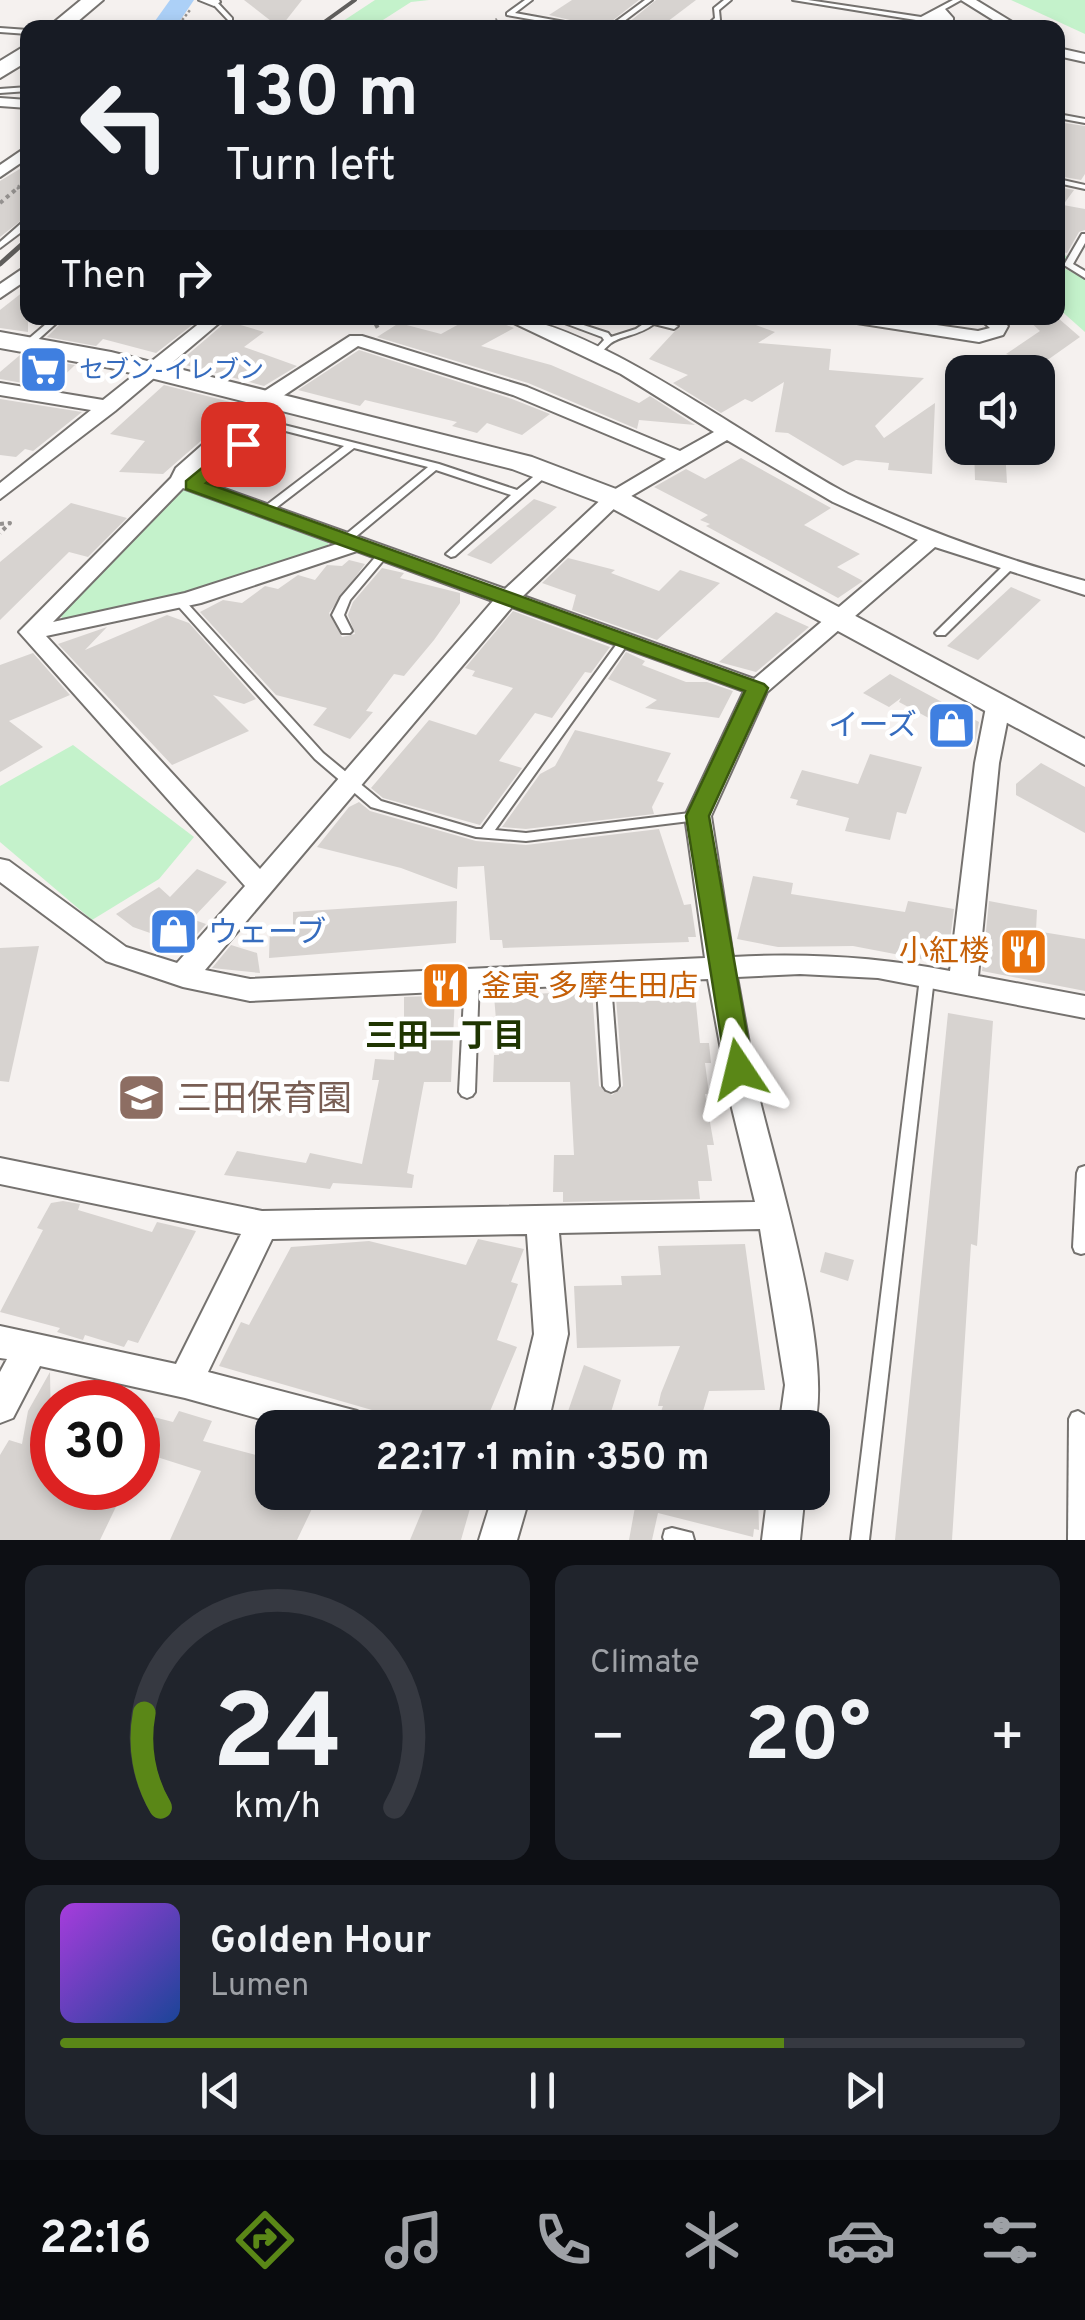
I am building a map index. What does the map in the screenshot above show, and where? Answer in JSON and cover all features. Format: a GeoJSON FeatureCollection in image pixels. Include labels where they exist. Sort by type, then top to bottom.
{"type":"FeatureCollection","features":[{"type":"Feature","properties":{"kind":"main road"},"geometry":{"type":"LineString","coordinates":[[67,20],[92,0]]}},
{"type":"Feature","properties":{"kind":"main road"},"geometry":{"type":"LineString","coordinates":[[0,72],[20,56]]}},
{"type":"Feature","properties":{"kind":"street"},"geometry":{"type":"LineString","coordinates":[[967,0],[1002,20]]}},
{"type":"Feature","properties":{"kind":"street"},"geometry":{"type":"LineString","coordinates":[[0,172],[20,156]]}},
{"type":"Feature","properties":{"kind":"street"},"geometry":{"type":"LineString","coordinates":[[0,292],[20,276]]}},
{"type":"Feature","properties":{"kind":"street"},"geometry":{"type":"LineString","coordinates":[[0,493],[208,325]]}},
{"type":"Feature","properties":{"kind":"street"},"geometry":{"type":"LineString","coordinates":[[533,325],[603,346],[727,432],[865,511],[1008,567],[1085,588]]}},
{"type":"Feature","properties":{"kind":"street"},"geometry":{"type":"LineString","coordinates":[[903,325],[979,337],[997,332],[997,325]]}},
{"type":"Feature","properties":{"kind":"street"},"geometry":{"type":"LineString","coordinates":[[680,458],[520,391],[356,340],[267,398],[183,472],[187,482],[348,544],[757,688]]}},
{"type":"Feature","properties":{"kind":"street"},"geometry":{"type":"LineString","coordinates":[[14,342],[153,370],[547,472],[614,498],[1085,754]]}},
{"type":"Feature","properties":{"kind":"street"},"geometry":{"type":"LineString","coordinates":[[0,389],[108,407]]}},
{"type":"Feature","properties":{"kind":"street"},"geometry":{"type":"LineString","coordinates":[[182,976],[506,601],[614,498],[727,432]]}},
{"type":"Feature","properties":{"kind":"street"},"geometry":{"type":"LineString","coordinates":[[30,632],[187,482]]}},
{"type":"Feature","properties":{"kind":"street"},"geometry":{"type":"LineString","coordinates":[[800,1410],[803,1386],[774,1215],[746,1104],[698,816],[757,688],[932,540]]}},
{"type":"Feature","properties":{"kind":"street"},"geometry":{"type":"LineString","coordinates":[[30,632],[102,623],[183,604],[348,544]]}},
{"type":"Feature","properties":{"kind":"street"},"geometry":{"type":"LineString","coordinates":[[30,632],[260,886]]}},
{"type":"Feature","properties":{"kind":"street"},"geometry":{"type":"LineString","coordinates":[[963,986],[987,763],[998,708]]}},
{"type":"Feature","properties":{"kind":"street"},"geometry":{"type":"LineString","coordinates":[[5,880],[116,954],[182,976],[250,990],[800,964],[878,968],[1085,1006]]}},
{"type":"Feature","properties":{"kind":"street"},"geometry":{"type":"LineString","coordinates":[[0,1171],[262,1225],[774,1215]]}},
{"type":"Feature","properties":{"kind":"street"},"geometry":{"type":"LineString","coordinates":[[534,1410],[551,1334],[542,1218]]}},
{"type":"Feature","properties":{"kind":"street"},"geometry":{"type":"LineString","coordinates":[[185,1382],[262,1225]]}},
{"type":"Feature","properties":{"kind":"street"},"geometry":{"type":"LineString","coordinates":[[0,1406],[16,1346],[185,1382],[289,1410]]}},
{"type":"Feature","properties":{"kind":"street"},"geometry":{"type":"LineString","coordinates":[[498,1540],[507,1510]]}},
{"type":"Feature","properties":{"kind":"street"},"geometry":{"type":"LineString","coordinates":[[781,1540],[785,1510]]}},
{"type":"Feature","properties":{"kind":"lane"},"geometry":{"type":"LineString","coordinates":[[529,0],[509,14],[546,20]]}},
{"type":"Feature","properties":{"kind":"lane"},"geometry":{"type":"LineString","coordinates":[[621,20],[649,0]]}},
{"type":"Feature","properties":{"kind":"lane"},"geometry":{"type":"LineString","coordinates":[[712,20],[728,0]]}},
{"type":"Feature","properties":{"kind":"lane"},"geometry":{"type":"LineString","coordinates":[[796,0],[928,20],[951,19],[941,9]]}},
{"type":"Feature","properties":{"kind":"lane"},"geometry":{"type":"LineString","coordinates":[[928,20],[924,14],[958,0]]}},
{"type":"Feature","properties":{"kind":"lane"},"geometry":{"type":"LineString","coordinates":[[206,1],[230,19]]}},
{"type":"Feature","properties":{"kind":"lane"},"geometry":{"type":"LineString","coordinates":[[0,246],[20,229]]}},
{"type":"Feature","properties":{"kind":"lane"},"geometry":{"type":"LineString","coordinates":[[1085,236],[1068,265],[1085,275]]}},
{"type":"Feature","properties":{"kind":"lane"},"geometry":{"type":"LineString","coordinates":[[14,342],[45,325]]}},
{"type":"Feature","properties":{"kind":"lane"},"geometry":{"type":"LineString","coordinates":[[576,325],[605,335],[603,346]]}},
{"type":"Feature","properties":{"kind":"lane"},"geometry":{"type":"LineString","coordinates":[[603,346],[647,325]]}},
{"type":"Feature","properties":{"kind":"lane"},"geometry":{"type":"LineString","coordinates":[[670,325],[674,326]]}},
{"type":"Feature","properties":{"kind":"lane"},"geometry":{"type":"LineString","coordinates":[[187,482],[268,424],[435,466],[518,494]]}},
{"type":"Feature","properties":{"kind":"lane"},"geometry":{"type":"LineString","coordinates":[[264,512],[352,445]]}},
{"type":"Feature","properties":{"kind":"lane"},"geometry":{"type":"LineString","coordinates":[[348,544],[435,466]]}},
{"type":"Feature","properties":{"kind":"lane"},"geometry":{"type":"LineString","coordinates":[[451,554],[547,472]]}},
{"type":"Feature","properties":{"kind":"lane"},"geometry":{"type":"LineString","coordinates":[[346,631],[338,614],[345,599],[382,556]]}},
{"type":"Feature","properties":{"kind":"lane"},"geometry":{"type":"LineString","coordinates":[[941,634],[1008,567]]}},
{"type":"Feature","properties":{"kind":"lane"},"geometry":{"type":"LineString","coordinates":[[183,604],[319,756],[376,804],[434,824],[526,837],[698,816]]}},
{"type":"Feature","properties":{"kind":"lane"},"geometry":{"type":"LineString","coordinates":[[486,834],[624,643]]}},
{"type":"Feature","properties":{"kind":"lane"},"geometry":{"type":"LineString","coordinates":[[603,971],[611,1086]]}},
{"type":"Feature","properties":{"kind":"lane"},"geometry":{"type":"LineString","coordinates":[[467,1092],[472,978]]}},
{"type":"Feature","properties":{"kind":"lane"},"geometry":{"type":"LineString","coordinates":[[860,1540],[927,978]]}},
{"type":"Feature","properties":{"kind":"lane"},"geometry":{"type":"LineString","coordinates":[[1081,1246],[1085,1173]]}},
{"type":"Feature","properties":{"kind":"lane"},"geometry":{"type":"LineString","coordinates":[[1076,1540],[1078,1419]]}},
{"type":"Feature","properties":{"kind":"path"},"geometry":{"type":"LineString","coordinates":[[185,20],[206,1]]}},
{"type":"Feature","properties":{"kind":"path"},"geometry":{"type":"LineString","coordinates":[[0,203],[20,187]]}},
{"type":"Feature","properties":{"kind":"path"},"geometry":{"type":"LineString","coordinates":[[0,524],[10,524],[0,534]]}},
{"type":"Feature","properties":{"kind":"green space"},"geometry":{"type":"Polygon","coordinates":[[[375,0],[429,0],[411,2],[383,20],[345,20],[375,0]]]}},
{"type":"Feature","properties":{"kind":"green space"},"geometry":{"type":"Polygon","coordinates":[[[1011,0],[1085,0],[1085,34],[1065,25],[1065,20],[1055,20],[1011,0]]]}},
{"type":"Feature","properties":{"kind":"green space"},"geometry":{"type":"Polygon","coordinates":[[[1065,269],[1085,279],[1085,332],[1065,314],[1065,269]]]}},
{"type":"Feature","properties":{"kind":"green space"},"geometry":{"type":"Polygon","coordinates":[[[186,490],[328,543],[328,551],[135,611],[66,623],[60,615],[178,492],[186,490]]]}},
{"type":"Feature","properties":{"kind":"green space"},"geometry":{"type":"Polygon","coordinates":[[[73,745],[194,837],[159,879],[92,920],[0,842],[0,786],[73,745]]]}},
{"type":"Feature","properties":{"kind":"building"},"geometry":{"type":"Polygon","coordinates":[[[244,0],[302,0],[286,20],[270,20],[244,0]]]}},
{"type":"Feature","properties":{"kind":"building"},"geometry":{"type":"Polygon","coordinates":[[[572,0],[639,0],[613,20],[570,20],[549,15],[572,0]]]}},
{"type":"Feature","properties":{"kind":"building"},"geometry":{"type":"Polygon","coordinates":[[[656,0],[696,0],[670,20],[632,20],[656,0]]]}},
{"type":"Feature","properties":{"kind":"building"},"geometry":{"type":"Polygon","coordinates":[[[1065,123],[1085,126],[1085,174],[1081,180],[1065,177],[1065,123]]]}},
{"type":"Feature","properties":{"kind":"building"},"geometry":{"type":"Polygon","coordinates":[[[20,169],[20,221],[0,237],[0,181],[20,169]]]}},
{"type":"Feature","properties":{"kind":"building"},"geometry":{"type":"Polygon","coordinates":[[[1065,188],[1074,190],[1065,202],[1065,188]]]}},
{"type":"Feature","properties":{"kind":"building"},"geometry":{"type":"Polygon","coordinates":[[[1065,205],[1085,209],[1085,230],[1079,232],[1067,253],[1065,205]]]}},
{"type":"Feature","properties":{"kind":"building"},"geometry":{"type":"Polygon","coordinates":[[[20,294],[20,325],[28,325],[28,332],[0,328],[0,310],[20,294]]]}},
{"type":"Feature","properties":{"kind":"building"},"geometry":{"type":"Polygon","coordinates":[[[1065,324],[1080,337],[1055,355],[1006,354],[1040,331],[1034,325],[1065,324]]]}},
{"type":"Feature","properties":{"kind":"building"},"geometry":{"type":"Polygon","coordinates":[[[59,325],[192,325],[156,353],[103,339],[96,346],[47,337],[59,325]]]}},
{"type":"Feature","properties":{"kind":"building"},"geometry":{"type":"Polygon","coordinates":[[[222,325],[240,325],[264,332],[244,347],[297,366],[264,386],[178,363],[222,325]]]}},
{"type":"Feature","properties":{"kind":"building"},"geometry":{"type":"Polygon","coordinates":[[[396,325],[441,334],[457,325],[506,325],[514,328],[481,346],[551,365],[639,403],[650,396],[695,425],[639,420],[637,429],[528,383],[377,337],[396,325]]]}},
{"type":"Feature","properties":{"kind":"building"},"geometry":{"type":"Polygon","coordinates":[[[681,325],[756,325],[775,332],[758,343],[831,349],[829,370],[924,378],[875,426],[884,438],[935,403],[932,474],[888,470],[889,463],[856,460],[843,466],[788,433],[775,432],[784,382],[752,402],[745,399],[721,413],[673,383],[688,375],[649,359],[681,325]]]}},
{"type":"Feature","properties":{"kind":"building"},"geometry":{"type":"Polygon","coordinates":[[[359,350],[550,414],[522,435],[487,423],[477,433],[452,426],[457,422],[365,400],[360,406],[298,390],[359,350]]]}},
{"type":"Feature","properties":{"kind":"building"},"geometry":{"type":"Polygon","coordinates":[[[20,355],[75,365],[51,388],[0,379],[0,372],[20,355]]]}},
{"type":"Feature","properties":{"kind":"building"},"geometry":{"type":"Polygon","coordinates":[[[164,385],[242,405],[163,474],[119,472],[145,441],[110,434],[164,385]]]}},
{"type":"Feature","properties":{"kind":"building"},"geometry":{"type":"Polygon","coordinates":[[[0,399],[82,412],[33,451],[25,449],[16,457],[0,455],[0,399]]]}},
{"type":"Feature","properties":{"kind":"building"},"geometry":{"type":"Polygon","coordinates":[[[741,458],[831,508],[804,525],[860,554],[837,567],[863,581],[838,598],[706,526],[710,524],[700,520],[708,515],[654,487],[686,469],[705,479],[741,458]]]}},
{"type":"Feature","properties":{"kind":"building"},"geometry":{"type":"Polygon","coordinates":[[[975,465],[1006,465],[1007,483],[975,480],[975,465]]]}},
{"type":"Feature","properties":{"kind":"building"},"geometry":{"type":"Polygon","coordinates":[[[534,499],[557,507],[491,564],[467,555],[534,499]]]}},
{"type":"Feature","properties":{"kind":"building"},"geometry":{"type":"Polygon","coordinates":[[[71,503],[127,518],[88,557],[69,552],[0,620],[0,562],[71,503]]]}},
{"type":"Feature","properties":{"kind":"building"},"geometry":{"type":"Polygon","coordinates":[[[568,558],[615,570],[611,573],[659,591],[680,570],[720,583],[657,640],[572,610],[576,595],[542,583],[568,558]]]}},
{"type":"Feature","properties":{"kind":"building"},"geometry":{"type":"Polygon","coordinates":[[[349,560],[365,564],[329,613],[342,637],[355,634],[348,615],[353,602],[382,568],[404,573],[400,578],[460,593],[460,603],[434,640],[404,676],[394,674],[366,711],[373,712],[350,739],[313,725],[327,708],[276,695],[200,612],[223,600],[242,603],[265,586],[278,589],[298,575],[315,580],[327,565],[342,566],[349,560]]]}},
{"type":"Feature","properties":{"kind":"building"},"geometry":{"type":"Polygon","coordinates":[[[1011,587],[1041,600],[978,660],[947,646],[1011,587]]]}},
{"type":"Feature","properties":{"kind":"building"},"geometry":{"type":"Polygon","coordinates":[[[513,611],[610,647],[591,673],[585,672],[552,718],[535,713],[499,761],[522,768],[480,825],[383,798],[371,788],[429,720],[476,735],[513,688],[472,676],[475,671],[465,668],[513,611]]]}},
{"type":"Feature","properties":{"kind":"building"},"geometry":{"type":"Polygon","coordinates":[[[776,612],[809,627],[756,672],[719,662],[776,612]]]}},
{"type":"Feature","properties":{"kind":"building"},"geometry":{"type":"Polygon","coordinates":[[[167,615],[189,623],[256,699],[244,704],[213,695],[249,731],[172,765],[58,644],[107,627],[85,650],[167,615]]]}},
{"type":"Feature","properties":{"kind":"building"},"geometry":{"type":"Polygon","coordinates":[[[626,652],[645,661],[642,665],[686,682],[707,682],[733,691],[719,718],[645,708],[657,700],[608,679],[626,652]]]}},
{"type":"Feature","properties":{"kind":"building"},"geometry":{"type":"Polygon","coordinates":[[[33,653],[70,695],[9,721],[43,747],[0,772],[0,665],[33,653]]]}},
{"type":"Feature","properties":{"kind":"building"},"geometry":{"type":"Polygon","coordinates":[[[890,674],[979,722],[975,743],[899,702],[901,698],[889,707],[863,693],[890,674]]]}},
{"type":"Feature","properties":{"kind":"building"},"geometry":{"type":"Polygon","coordinates":[[[575,730],[671,753],[657,781],[664,783],[652,807],[654,814],[526,829],[502,827],[540,774],[555,766],[575,730]]]}},
{"type":"Feature","properties":{"kind":"building"},"geometry":{"type":"Polygon","coordinates":[[[870,754],[922,767],[906,814],[897,812],[890,840],[845,831],[849,818],[796,805],[798,800],[790,798],[802,770],[858,784],[870,754]]]}},
{"type":"Feature","properties":{"kind":"building"},"geometry":{"type":"Polygon","coordinates":[[[1041,763],[1085,787],[1085,833],[1016,795],[1016,784],[1041,763]]]}},
{"type":"Feature","properties":{"kind":"building"},"geometry":{"type":"Polygon","coordinates":[[[359,802],[370,811],[476,841],[526,845],[659,829],[684,905],[691,904],[696,937],[688,937],[689,942],[503,948],[502,940],[490,940],[484,866],[458,867],[457,889],[401,868],[317,847],[349,807],[359,802]]]}},
{"type":"Feature","properties":{"kind":"building"},"geometry":{"type":"Polygon","coordinates":[[[197,869],[227,882],[192,919],[206,924],[187,946],[133,927],[116,914],[159,887],[170,897],[197,869]]]}},
{"type":"Feature","properties":{"kind":"building"},"geometry":{"type":"Polygon","coordinates":[[[753,876],[793,883],[791,894],[905,912],[908,901],[954,909],[947,964],[853,946],[778,947],[737,939],[753,876]]]}},
{"type":"Feature","properties":{"kind":"building"},"geometry":{"type":"Polygon","coordinates":[[[457,901],[456,943],[269,958],[270,927],[293,925],[293,912],[457,901]]]}},
{"type":"Feature","properties":{"kind":"building"},"geometry":{"type":"Polygon","coordinates":[[[989,901],[1037,910],[1036,931],[1085,939],[1085,991],[982,971],[989,901]]]}},
{"type":"Feature","properties":{"kind":"building"},"geometry":{"type":"Polygon","coordinates":[[[231,945],[257,953],[260,973],[212,968],[231,945]]]}},
{"type":"Feature","properties":{"kind":"building"},"geometry":{"type":"Polygon","coordinates":[[[39,946],[9,1082],[0,1081],[0,948],[39,946]]]}},
{"type":"Feature","properties":{"kind":"building"},"geometry":{"type":"Polygon","coordinates":[[[694,984],[700,1043],[709,1043],[711,1063],[705,1063],[709,1094],[705,1094],[714,1145],[707,1145],[712,1181],[698,1181],[700,1199],[563,1202],[563,1192],[553,1192],[554,1155],[574,1155],[570,1082],[493,1082],[494,1055],[499,1055],[494,996],[592,991],[599,1086],[612,1095],[623,1086],[616,998],[663,997],[662,985],[694,984]]]}},
{"type":"Feature","properties":{"kind":"building"},"geometry":{"type":"Polygon","coordinates":[[[455,995],[451,1082],[424,1082],[407,1173],[414,1175],[412,1188],[333,1183],[330,1189],[224,1175],[237,1151],[306,1163],[310,1153],[362,1164],[379,1080],[372,1080],[375,1059],[394,1060],[395,1031],[404,1031],[404,997],[455,995]]]}},
{"type":"Feature","properties":{"kind":"building"},"geometry":{"type":"Polygon","coordinates":[[[948,1013],[993,1021],[977,1246],[971,1244],[952,1540],[895,1540],[948,1013]]]}},
{"type":"Feature","properties":{"kind":"building"},"geometry":{"type":"Polygon","coordinates":[[[51,1203],[80,1204],[78,1210],[152,1232],[157,1222],[196,1231],[138,1343],[128,1340],[124,1347],[85,1335],[83,1340],[57,1332],[60,1328],[0,1312],[43,1230],[37,1228],[51,1203]]]}},
{"type":"Feature","properties":{"kind":"building"},"geometry":{"type":"Polygon","coordinates":[[[478,1239],[524,1249],[511,1282],[518,1284],[497,1340],[517,1347],[491,1410],[372,1410],[219,1366],[241,1322],[249,1325],[291,1247],[369,1241],[466,1265],[478,1239]]]}},
{"type":"Feature","properties":{"kind":"building"},"geometry":{"type":"Polygon","coordinates":[[[745,1244],[765,1390],[709,1391],[703,1410],[662,1410],[663,1406],[658,1406],[661,1393],[680,1346],[577,1348],[574,1286],[622,1285],[621,1276],[661,1275],[658,1246],[745,1244]]]}},
{"type":"Feature","properties":{"kind":"building"},"geometry":{"type":"Polygon","coordinates":[[[825,1252],[854,1260],[848,1281],[820,1272],[825,1252]]]}},
{"type":"Feature","properties":{"kind":"building"},"geometry":{"type":"Polygon","coordinates":[[[584,1365],[621,1380],[612,1410],[568,1410],[584,1365]]]}},
{"type":"Feature","properties":{"kind":"building"},"geometry":{"type":"Polygon","coordinates":[[[30,1407],[30,1510],[114,1510],[100,1540],[0,1540],[0,1455],[9,1440],[22,1444],[30,1407]]]}},
{"type":"Feature","properties":{"kind":"building"},"geometry":{"type":"Polygon","coordinates":[[[179,1411],[212,1421],[203,1441],[255,1455],[255,1510],[311,1510],[297,1540],[170,1540],[201,1471],[160,1458],[160,1419],[173,1422],[179,1411]]]}},
{"type":"Feature","properties":{"kind":"building"},"geometry":{"type":"Polygon","coordinates":[[[422,1510],[470,1510],[461,1540],[410,1540],[422,1510]]]}},
{"type":"Feature","properties":{"kind":"building"},"geometry":{"type":"Polygon","coordinates":[[[634,1510],[758,1510],[759,1530],[754,1529],[753,1537],[658,1513],[652,1540],[629,1540],[634,1510]]]}},
{"type":"Feature","properties":{"kind":"waterway"},"geometry":{"type":"LineString","coordinates":[[168,20],[182,0]]}},
{"type":"Feature","properties":{"kind":"railway"},"geometry":{"type":"LineString","coordinates":[[327,20],[355,0]]}},
{"type":"Feature","properties":{"kind":"railway"},"geometry":{"type":"LineString","coordinates":[[0,264],[20,246]]}},
{"type":"Feature","properties":{"kind":"place","name":"セブン-イレブン"},"geometry":{"type":"Point","coordinates":[44,369]}},
{"type":"Feature","properties":{"kind":"place","name":"イーズ"},"geometry":{"type":"Point","coordinates":[952,725]}},
{"type":"Feature","properties":{"kind":"place","name":"ウェーブ"},"geometry":{"type":"Point","coordinates":[173,932]}},
{"type":"Feature","properties":{"kind":"place","name":"小紅楼"},"geometry":{"type":"Point","coordinates":[1024,951]}},
{"type":"Feature","properties":{"kind":"place","name":"釜寅 多摩生田店"},"geometry":{"type":"Point","coordinates":[446,986]}},
{"type":"Feature","properties":{"kind":"place","name":"三田保育園"},"geometry":{"type":"Point","coordinates":[142,1098]}},
{"type":"Feature","properties":{"kind":"district","name":"三田一丁目"},"geometry":{"type":"Point","coordinates":[445,1035]}},
{"type":"Feature","properties":{"kind":"route"},"geometry":{"type":"LineString","coordinates":[[243,444],[193,485],[352,546],[757,688],[698,816],[706,888],[739,1069]]}}]}
